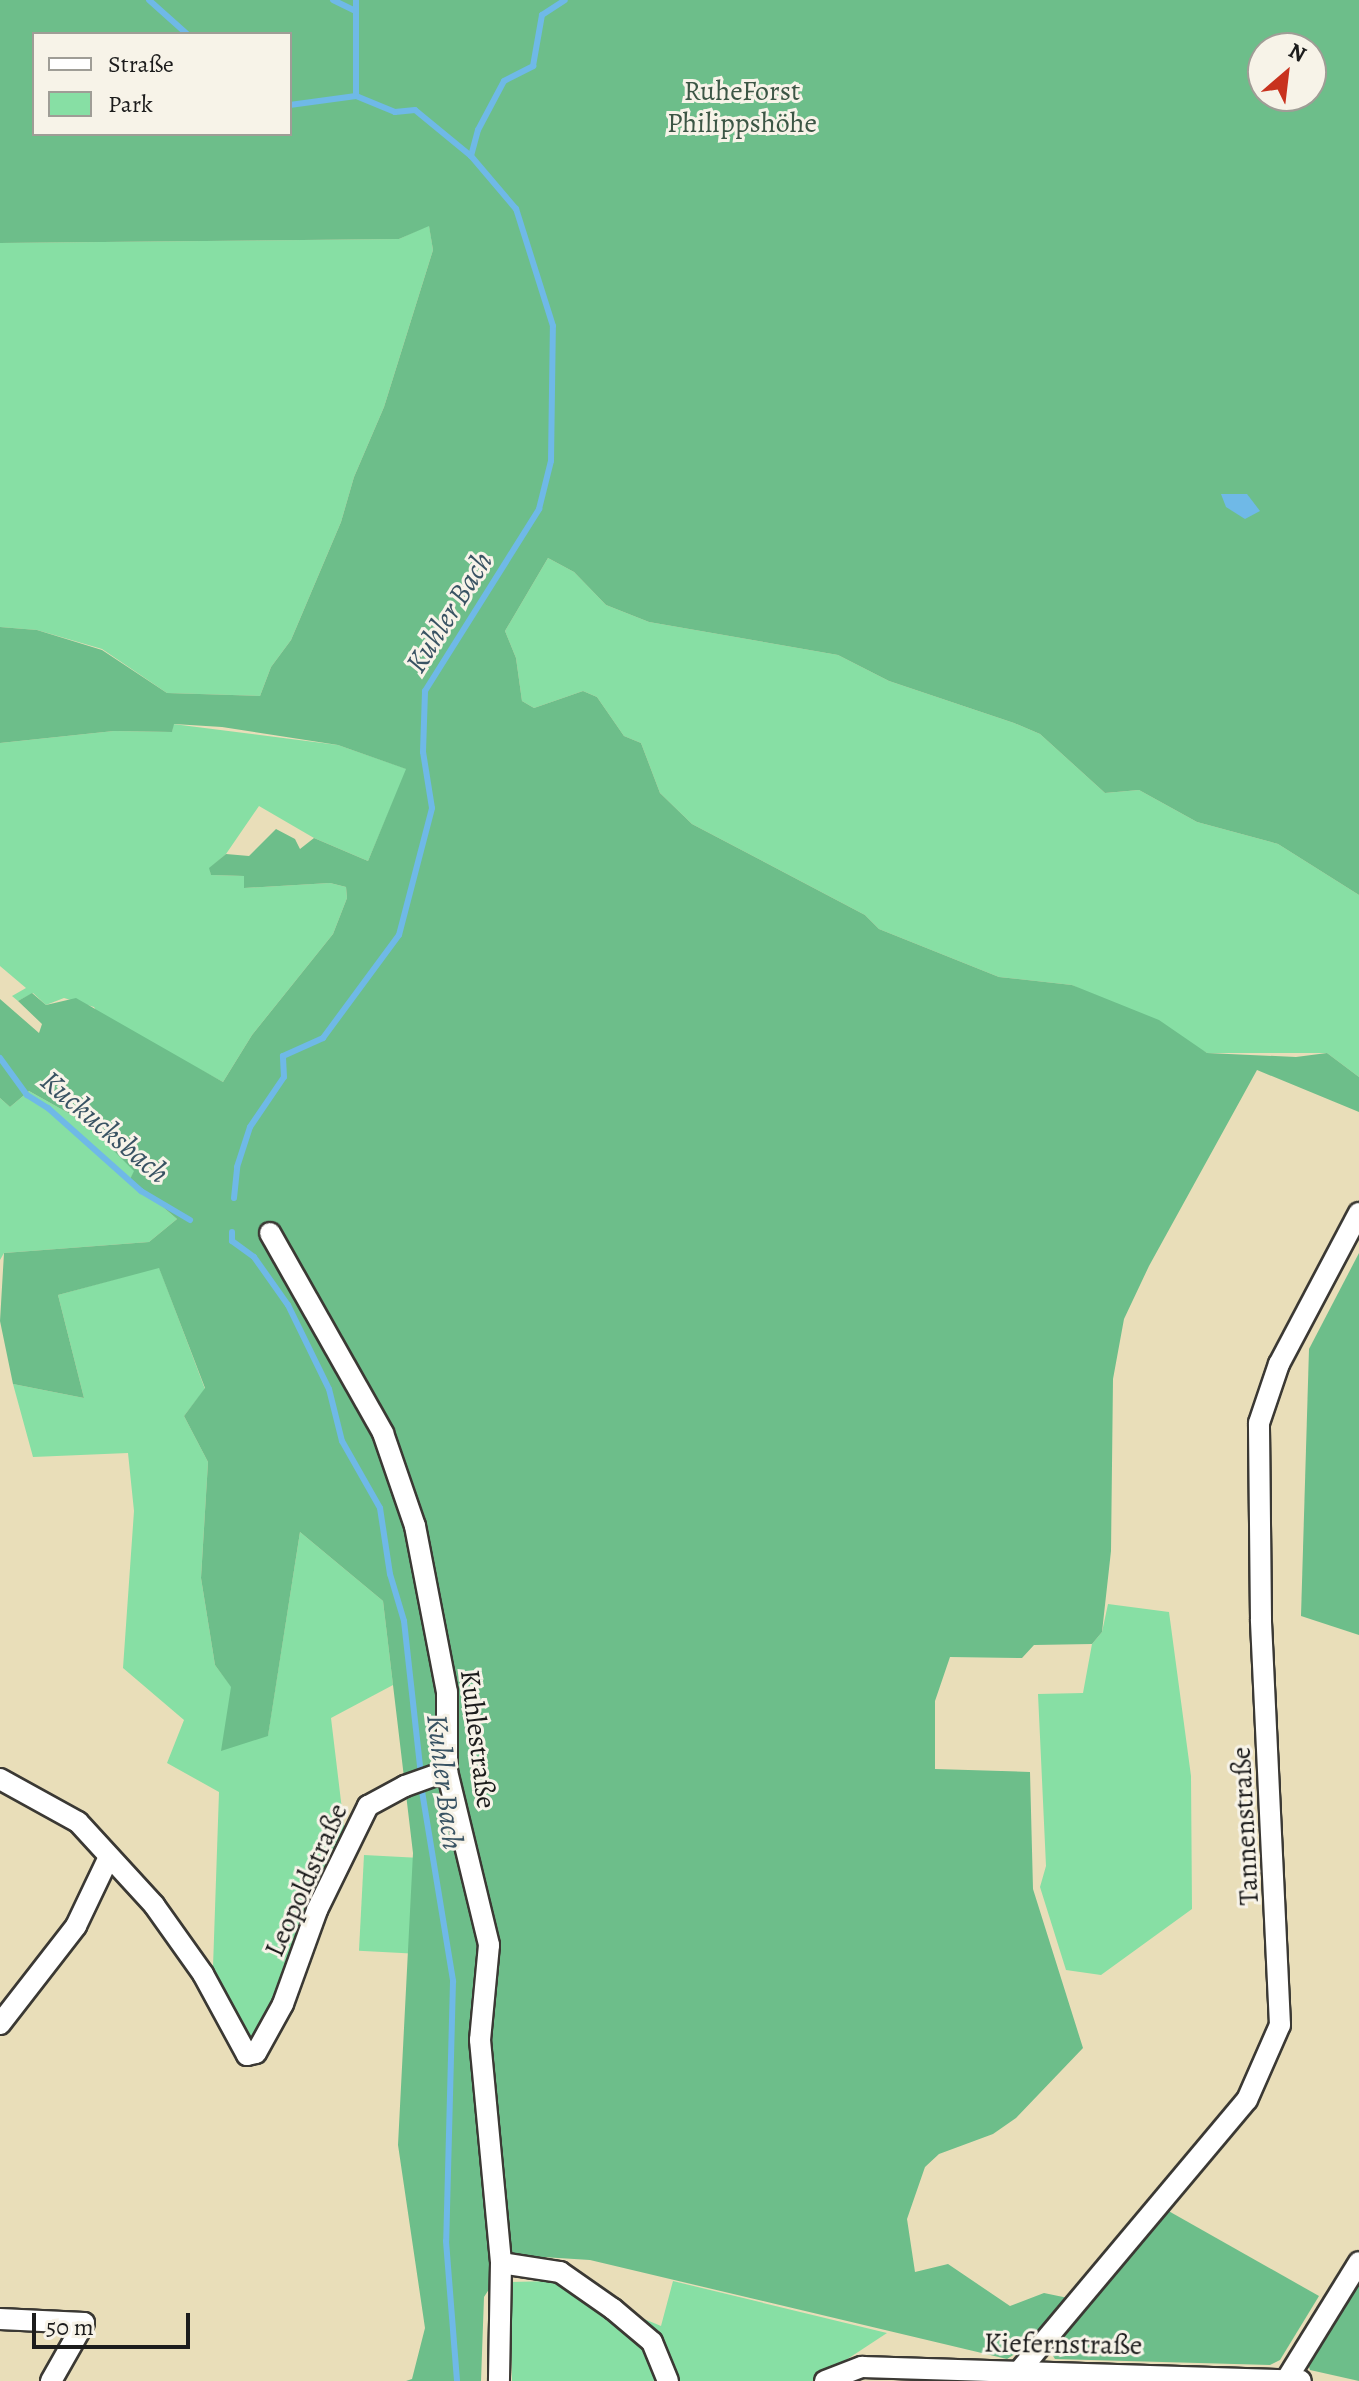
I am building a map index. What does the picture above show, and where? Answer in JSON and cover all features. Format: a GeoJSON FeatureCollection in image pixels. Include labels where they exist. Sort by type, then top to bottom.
{"type":"FeatureCollection","features":[{"type":"Feature","properties":{"kind":"street","name":"Tannenstraße"},"geometry":{"type":"LineString","coordinates":[[1021,2369],[1247,2100],[1280,2025],[1261,1619],[1259,1423],[1279,1364],[1359,1213]]}},
{"type":"Feature","properties":{"kind":"street","name":"Kuhlestraße"},"geometry":{"type":"LineString","coordinates":[[270,1233],[383,1433],[415,1526],[447,1692],[441,1773],[489,1945],[480,2040],[501,2263],[499,2381]]}},
{"type":"Feature","properties":{"kind":"street","name":"Leopoldstraße"},"geometry":{"type":"LineString","coordinates":[[108,1859],[162,1914],[203,1974],[247,2055],[256,2053],[283,2004],[317,1910],[368,1806],[405,1786],[441,1773]]}},
{"type":"Feature","properties":{"kind":"street"},"geometry":{"type":"LineString","coordinates":[[0,1779],[78,1822],[108,1859],[76,1926],[0,2024]]}},
{"type":"Feature","properties":{"kind":"street"},"geometry":{"type":"LineString","coordinates":[[1294,2379],[1359,2262]]}},
{"type":"Feature","properties":{"kind":"street"},"geometry":{"type":"LineString","coordinates":[[501,2263],[560,2272],[613,2309],[652,2342],[668,2381]]}},
{"type":"Feature","properties":{"kind":"street"},"geometry":{"type":"LineString","coordinates":[[0,2319],[84,2323],[51,2381]]}},
{"type":"Feature","properties":{"kind":"street","name":"Kiefernstraße"},"geometry":{"type":"LineString","coordinates":[[825,2381],[862,2367],[1021,2369],[1294,2379]]}},
{"type":"Feature","properties":{"kind":"green space","name":"RuheForst Philippshöhe"},"geometry":{"type":"Polygon","coordinates":[[[0,0],[1359,0],[1359,895],[1278,844],[1197,822],[1139,790],[1105,793],[1040,734],[1014,723],[889,681],[838,655],[649,622],[606,605],[574,572],[548,558],[505,631],[516,658],[522,701],[534,708],[583,691],[597,697],[624,736],[641,743],[660,793],[692,824],[865,915],[879,929],[999,977],[1072,985],[1159,1020],[1207,1053],[1296,1057],[1327,1053],[1359,1077],[1359,1112],[1257,1070],[1149,1266],[1124,1319],[1113,1379],[1111,1551],[1102,1632],[1092,1644],[1034,1645],[1022,1658],[950,1657],[935,1701],[935,1769],[1030,1772],[1033,1889],[1083,2048],[1016,2118],[993,2134],[939,2154],[925,2167],[907,2219],[915,2272],[948,2264],[1010,2306],[1044,2293],[1068,2298],[1029,2345],[1007,2359],[590,2260],[511,2255],[484,2297],[481,2381],[406,2381],[412,2379],[425,2328],[398,2145],[413,1853],[383,1601],[300,1532],[268,1736],[221,1751],[231,1687],[215,1665],[201,1578],[208,1462],[184,1416],[205,1388],[159,1268],[58,1295],[84,1398],[13,1384],[0,1321],[4,1253],[149,1242],[177,1219],[130,1179],[134,1171],[86,1123],[29,1091],[10,1107],[0,1098],[0,999],[39,1033],[42,1024],[18,1001],[32,993],[46,1005],[76,998],[223,1082],[252,1035],[333,934],[347,898],[346,887],[330,883],[244,888],[244,876],[211,875],[209,868],[226,854],[249,856],[276,829],[295,839],[300,849],[314,838],[368,861],[406,769],[338,745],[222,727],[174,724],[172,732],[114,731],[0,743],[0,627],[37,630],[102,650],[167,693],[260,696],[271,667],[291,640],[341,522],[354,477],[384,407],[433,250],[429,226],[399,239],[0,243],[0,0]]]}},
{"type":"Feature","properties":{"kind":"green space"},"geometry":{"type":"Polygon","coordinates":[[[429,225],[433,250],[384,407],[354,477],[341,522],[291,640],[271,667],[260,696],[167,693],[102,649],[37,630],[0,627],[0,243],[399,239],[429,225]]]}},
{"type":"Feature","properties":{"kind":"green space"},"geometry":{"type":"Polygon","coordinates":[[[548,558],[574,572],[606,605],[649,622],[838,655],[889,681],[1014,723],[1040,734],[1105,793],[1139,790],[1197,822],[1278,844],[1359,895],[1359,1077],[1327,1053],[1207,1053],[1072,985],[999,977],[879,929],[865,915],[692,824],[660,793],[641,743],[624,736],[597,697],[583,691],[534,708],[522,701],[516,658],[505,631],[548,558]]]}},
{"type":"Feature","properties":{"kind":"green space"},"geometry":{"type":"Polygon","coordinates":[[[173,724],[338,745],[407,769],[368,861],[314,838],[259,806],[226,854],[210,868],[211,875],[244,876],[244,888],[330,883],[346,887],[347,898],[333,934],[252,1035],[223,1082],[98,1014],[94,1007],[64,998],[46,1005],[33,993],[18,1001],[12,996],[26,988],[0,966],[0,743],[114,731],[172,732],[173,724]]]}},
{"type":"Feature","properties":{"kind":"green space"},"geometry":{"type":"Polygon","coordinates":[[[29,1091],[86,1123],[135,1171],[130,1179],[177,1219],[149,1242],[4,1253],[0,1260],[0,1098],[10,1107],[29,1091]]]}},
{"type":"Feature","properties":{"kind":"green space"},"geometry":{"type":"Polygon","coordinates":[[[1359,1253],[1359,1635],[1301,1616],[1309,1349],[1359,1253]]]}},
{"type":"Feature","properties":{"kind":"green space"},"geometry":{"type":"Polygon","coordinates":[[[159,1267],[205,1389],[184,1416],[208,1462],[201,1578],[215,1665],[268,1735],[300,1532],[383,1601],[393,1685],[331,1718],[346,1843],[278,2007],[251,2037],[213,1967],[219,1792],[167,1763],[184,1720],[123,1668],[134,1511],[128,1453],[33,1457],[13,1384],[84,1398],[58,1295],[159,1267]]]}},
{"type":"Feature","properties":{"kind":"green space"},"geometry":{"type":"Polygon","coordinates":[[[1108,1604],[1169,1612],[1191,1776],[1192,1909],[1101,1975],[1066,1970],[1040,1887],[1046,1866],[1038,1694],[1083,1693],[1092,1644],[1102,1632],[1108,1604]]]}},
{"type":"Feature","properties":{"kind":"green space"},"geometry":{"type":"Polygon","coordinates":[[[364,1855],[416,1858],[411,1954],[359,1951],[364,1855]]]}},
{"type":"Feature","properties":{"kind":"green space"},"geometry":{"type":"Polygon","coordinates":[[[1165,2209],[1319,2296],[1280,2360],[1270,2365],[1055,2359],[1051,2353],[1165,2209]]]}},
{"type":"Feature","properties":{"kind":"green space"},"geometry":{"type":"Polygon","coordinates":[[[1359,2273],[1359,2381],[1310,2370],[1307,2361],[1359,2273]]]}},
{"type":"Feature","properties":{"kind":"green space"},"geometry":{"type":"Polygon","coordinates":[[[553,2281],[661,2326],[673,2281],[887,2333],[814,2381],[512,2381],[510,2282],[553,2281]]]}},
{"type":"Feature","properties":{"kind":"water"},"geometry":{"type":"Polygon","coordinates":[[[1221,494],[1247,494],[1260,511],[1245,519],[1226,507],[1221,494]]]}},
{"type":"Feature","properties":{"kind":"waterway"},"geometry":{"type":"LineString","coordinates":[[149,0],[185,32]]}},
{"type":"Feature","properties":{"kind":"waterway"},"geometry":{"type":"LineString","coordinates":[[333,0],[356,11]]}},
{"type":"Feature","properties":{"kind":"waterway"},"geometry":{"type":"LineString","coordinates":[[356,0],[356,96]]}},
{"type":"Feature","properties":{"kind":"waterway"},"geometry":{"type":"LineString","coordinates":[[471,156],[478,130],[504,81],[533,66],[542,15],[565,0]]}},
{"type":"Feature","properties":{"kind":"waterway","name":"Kuhler Bach"},"geometry":{"type":"LineString","coordinates":[[234,1198],[237,1167],[250,1127],[284,1077],[283,1056],[323,1038],[399,935],[432,808],[423,752],[425,691],[539,509],[551,461],[553,326],[516,209],[471,156],[415,110],[395,112],[356,96],[292,105]]}},
{"type":"Feature","properties":{"kind":"waterway","name":"Kuckucksbach"},"geometry":{"type":"LineString","coordinates":[[0,1058],[27,1095],[48,1108],[141,1191],[190,1220]]}},
{"type":"Feature","properties":{"kind":"waterway","name":"Kuhler Bach"},"geometry":{"type":"LineString","coordinates":[[232,1232],[232,1241],[254,1257],[288,1305],[329,1389],[342,1441],[380,1508],[390,1574],[404,1621],[421,1774]]}},
{"type":"Feature","properties":{"kind":"waterway","name":"Kuhler Bach"},"geometry":{"type":"LineString","coordinates":[[421,1785],[453,1981],[446,2241],[457,2381]]}}]}
